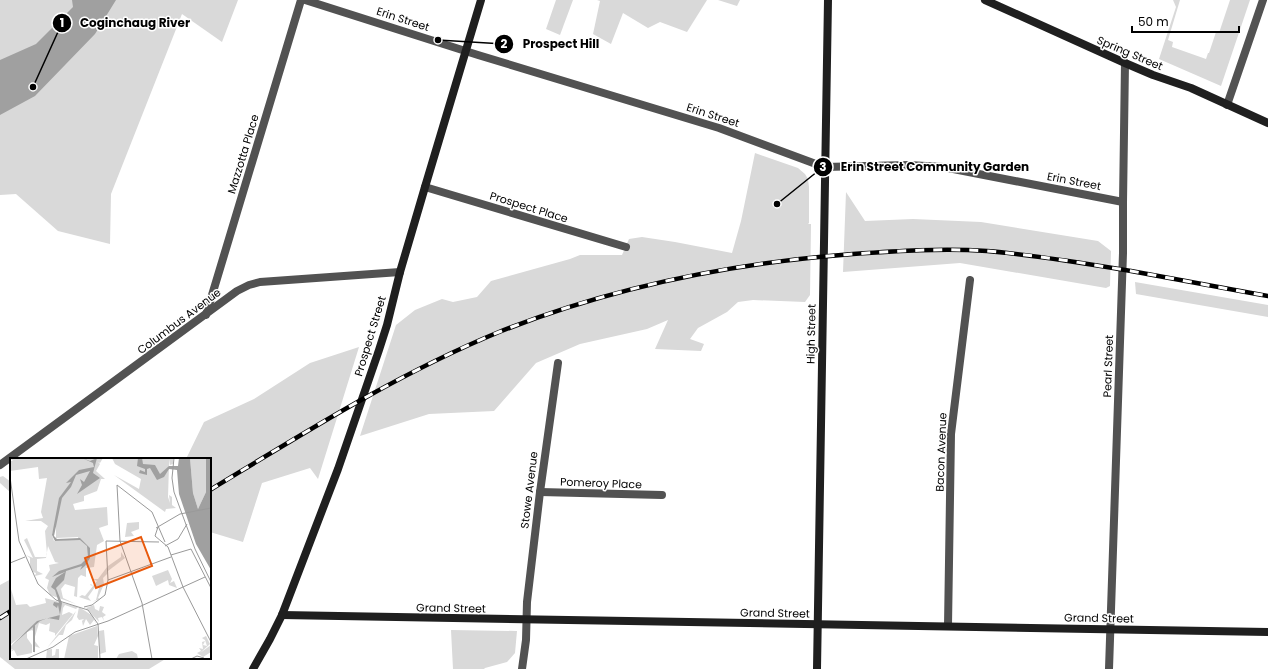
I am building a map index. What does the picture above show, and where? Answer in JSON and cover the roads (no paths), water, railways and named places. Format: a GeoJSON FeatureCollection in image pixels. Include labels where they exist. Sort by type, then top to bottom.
{"type":"FeatureCollection","features":[{"type":"Feature","properties":{"kind":"street","name":"Mazzotta Place"},"geometry":{"type":"LineString","coordinates":[[206,315],[301,0]]}},
{"type":"Feature","properties":{"kind":"street","name":"Erin Street"},"geometry":{"type":"LineString","coordinates":[[305,0],[719,128],[824,167],[909,165],[943,167],[1123,202]]}},
{"type":"Feature","properties":{"kind":"street","name":"Prospect Street"},"geometry":{"type":"LineString","coordinates":[[253,669],[282,616],[338,469],[387,325],[400,272],[481,0]]}},
{"type":"Feature","properties":{"kind":"street","name":"High Street"},"geometry":{"type":"LineString","coordinates":[[817,669],[824,167],[828,0]]}},
{"type":"Feature","properties":{"kind":"street","name":"Spring Street"},"geometry":{"type":"LineString","coordinates":[[985,0],[1153,75],[1191,88],[1268,123]]}},
{"type":"Feature","properties":{"kind":"street"},"geometry":{"type":"LineString","coordinates":[[1227,105],[1263,0]]}},
{"type":"Feature","properties":{"kind":"street","name":"Pearl Street"},"geometry":{"type":"LineString","coordinates":[[1109,669],[1122,290],[1126,63]]}},
{"type":"Feature","properties":{"kind":"street","name":"Prospect Place"},"geometry":{"type":"LineString","coordinates":[[425,187],[626,247]]}},
{"type":"Feature","properties":{"kind":"street","name":"Columbus Avenue"},"geometry":{"type":"LineString","coordinates":[[11,458],[238,291],[249,285],[260,282],[400,272]]}},
{"type":"Feature","properties":{"kind":"street","name":"Bacon Avenue"},"geometry":{"type":"LineString","coordinates":[[948,626],[951,434],[970,280]]}},
{"type":"Feature","properties":{"kind":"street","name":"Stowe Avenue"},"geometry":{"type":"LineString","coordinates":[[522,669],[526,640],[527,602],[540,492],[558,363]]}},
{"type":"Feature","properties":{"kind":"street","name":"Columbus Avenue"},"geometry":{"type":"LineString","coordinates":[[0,466],[10,459]]}},
{"type":"Feature","properties":{"kind":"street","name":"Pomeroy Place"},"geometry":{"type":"LineString","coordinates":[[540,492],[662,495]]}},
{"type":"Feature","properties":{"kind":"street","name":"Grand Street"},"geometry":{"type":"LineString","coordinates":[[282,616],[1268,632]]}},
{"type":"Feature","properties":{"kind":"railway"},"geometry":{"type":"LineString","coordinates":[[211,489],[316,426],[388,385],[424,366],[499,332],[585,302],[629,290],[718,271],[808,258],[853,254],[920,250],[970,250],[1077,262],[1268,296]]}},
{"type":"Feature","properties":{"kind":"railway"},"geometry":{"type":"LineString","coordinates":[[0,618],[10,612]]}},
{"type":"Feature","properties":{"kind":"place","name":"Prospect Hill"},"geometry":{"type":"Point","coordinates":[438,40]}},
{"type":"Feature","properties":{"kind":"place","name":"Coginchaug River"},"geometry":{"type":"Point","coordinates":[33,87]}},
{"type":"Feature","properties":{"kind":"place","name":"Erin Street Community Garden"},"geometry":{"type":"Point","coordinates":[777,204]}}]}
